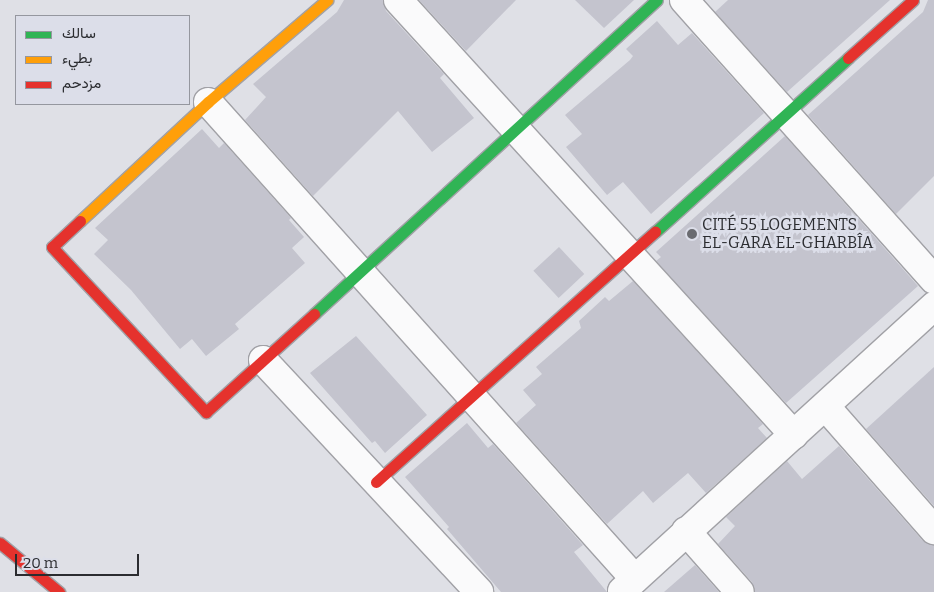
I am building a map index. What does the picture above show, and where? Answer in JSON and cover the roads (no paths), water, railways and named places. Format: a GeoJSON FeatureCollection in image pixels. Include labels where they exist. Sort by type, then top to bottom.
{"type":"FeatureCollection","features":[{"type":"Feature","properties":{"kind":"street"},"geometry":{"type":"LineString","coordinates":[[326,0],[208,102],[52,246],[206,412],[358,270],[657,0]]}},
{"type":"Feature","properties":{"kind":"street"},"geometry":{"type":"LineString","coordinates":[[398,0],[629,256],[794,435]]}},
{"type":"Feature","properties":{"kind":"street"},"geometry":{"type":"LineString","coordinates":[[684,0],[934,280]]}},
{"type":"Feature","properties":{"kind":"street"},"geometry":{"type":"LineString","coordinates":[[376,482],[913,0]]}},
{"type":"Feature","properties":{"kind":"street"},"geometry":{"type":"LineString","coordinates":[[208,102],[470,396],[628,586],[686,531],[826,407],[934,306]]}},
{"type":"Feature","properties":{"kind":"street"},"geometry":{"type":"LineString","coordinates":[[263,360],[478,592]]}},
{"type":"Feature","properties":{"kind":"street"},"geometry":{"type":"LineString","coordinates":[[826,407],[934,530]]}},
{"type":"Feature","properties":{"kind":"street"},"geometry":{"type":"LineString","coordinates":[[686,531],[740,592]]}},
{"type":"Feature","properties":{"kind":"street"},"geometry":{"type":"LineString","coordinates":[[0,543],[59,592]]}},
{"type":"Feature","properties":{"kind":"place","name":"CITÉ 55 LOGEMENTS EL-GARA EL-GHARBÎA"},"geometry":{"type":"Point","coordinates":[692,234]}}]}
